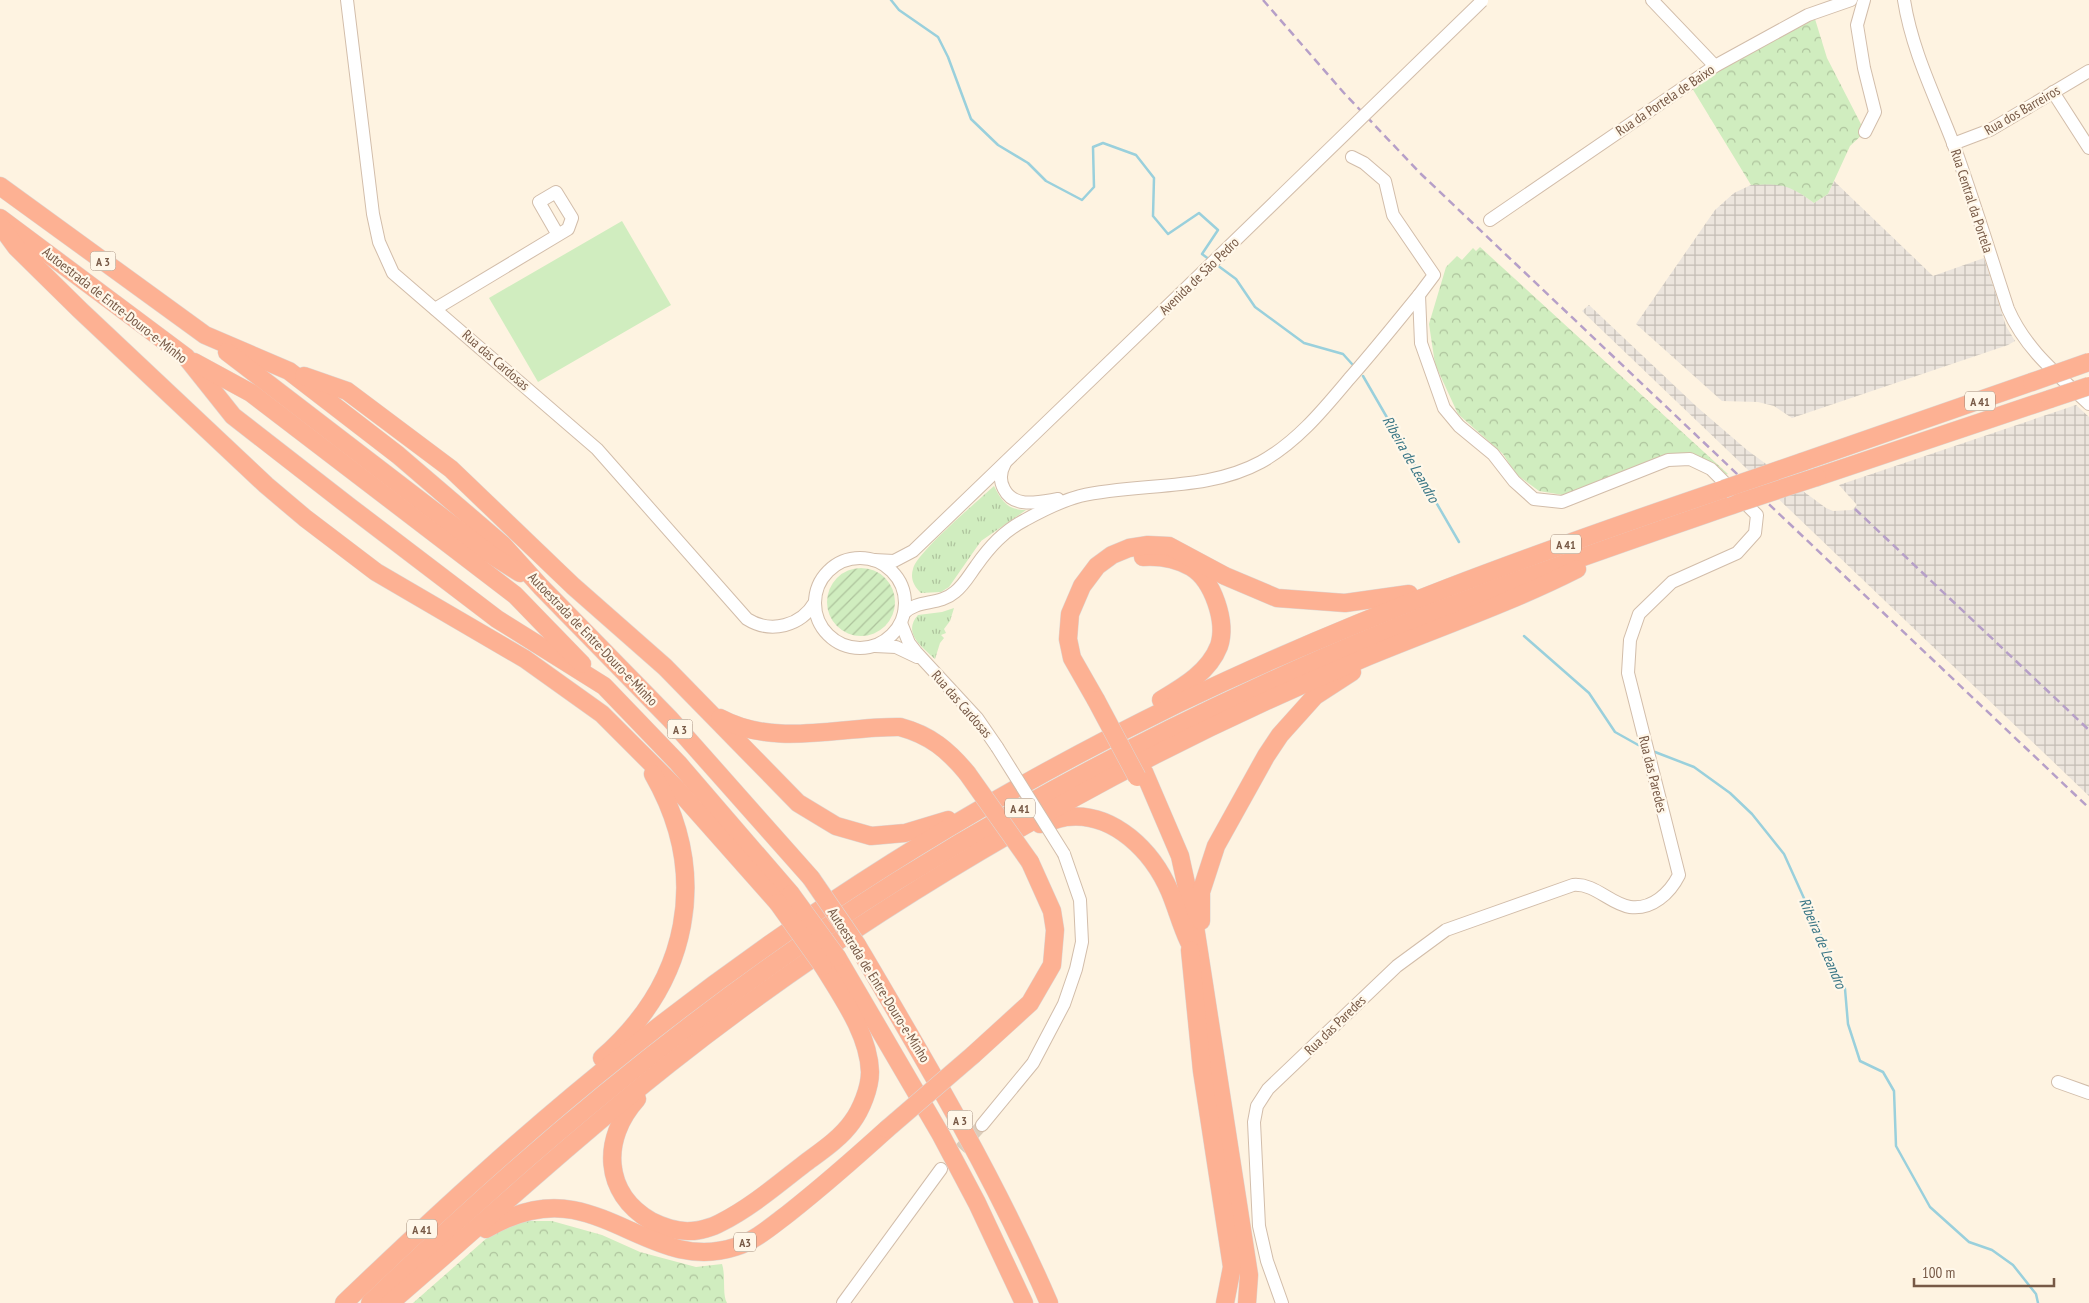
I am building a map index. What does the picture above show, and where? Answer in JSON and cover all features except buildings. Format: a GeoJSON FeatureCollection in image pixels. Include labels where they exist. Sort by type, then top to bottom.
{"type":"FeatureCollection","features":[{"type":"Feature","properties":{"kind":"highway","name":"Autoestrada de Entre-Douro-e-Minho"},"geometry":{"type":"LineString","coordinates":[[0,186],[205,335],[290,371],[406,461],[503,545],[541,587],[670,718],[811,878],[857,945],[957,1115],[1009,1215],[1049,1303]]}},
{"type":"Feature","properties":{"kind":"highway","name":"Autoestrada de Entre-Douro-e-Minho"},"geometry":{"type":"LineString","coordinates":[[0,218],[186,357],[233,416],[497,619],[604,686],[678,763],[784,899]]}},
{"type":"Feature","properties":{"kind":"highway"},"geometry":{"type":"LineString","coordinates":[[0,225],[16,247],[80,310],[266,484],[306,518],[376,572],[525,659],[602,714],[628,739],[784,899],[830,962],[866,1049],[870,1074],[863,1101],[852,1122],[832,1142],[756,1201],[719,1224],[691,1231],[663,1228],[636,1212],[619,1189],[611,1166],[615,1135],[624,1115],[670,1064]]}},
{"type":"Feature","properties":{"kind":"highway","name":"A 3"},"geometry":{"type":"LineString","coordinates":[[205,335],[490,554],[541,587]]}},
{"type":"Feature","properties":{"kind":"highway","name":"A 3"},"geometry":{"type":"LineString","coordinates":[[186,357],[251,393],[515,595],[604,686]]}},
{"type":"Feature","properties":{"kind":"highway","name":"A 41"},"geometry":{"type":"LineString","coordinates":[[344,1303],[446,1207],[559,1107],[665,1021],[784,933],[898,859],[982,808],[1137,724],[1281,656],[1447,588],[1724,488],[2089,362]]}},
{"type":"Feature","properties":{"kind":"highway"},"geometry":{"type":"LineString","coordinates":[[290,371],[347,391],[450,469],[573,586],[665,667],[798,803],[836,826],[871,836],[905,833],[982,808]]}},
{"type":"Feature","properties":{"kind":"highway","name":"A 41"},"geometry":{"type":"LineString","coordinates":[[370,1303],[513,1171],[671,1040],[786,955],[949,849],[1095,768],[1261,685],[1417,619],[1647,534],[2089,386]]}},
{"type":"Feature","properties":{"kind":"highway"},"geometry":{"type":"LineString","coordinates":[[390,1303],[570,1146],[670,1064],[805,965],[892,907],[993,844],[1071,799],[1178,744],[1288,691],[1550,583],[1647,534]]}},
{"type":"Feature","properties":{"kind":"highway"},"geometry":{"type":"LineString","coordinates":[[1100,697],[1072,658],[1068,639],[1070,614],[1082,586],[1097,566],[1129,548],[1148,545],[1170,546],[1226,576],[1277,598],[1345,604],[1447,588]]}},
{"type":"Feature","properties":{"kind":"highway"},"geometry":{"type":"LineString","coordinates":[[1137,724],[1152,705],[1187,685],[1202,672],[1219,646],[1221,622],[1213,592],[1192,568],[1161,556],[1130,558],[1116,564],[1104,573],[1088,595],[1079,618],[1079,635],[1082,654],[1100,697],[1180,856],[1202,965],[1249,1275],[1248,1303]]}},
{"type":"Feature","properties":{"kind":"highway"},"geometry":{"type":"LineString","coordinates":[[1202,965],[1201,892],[1207,871],[1216,846],[1266,756],[1280,735],[1315,696],[1400,644]]}},
{"type":"Feature","properties":{"kind":"highway","name":"A3"},"geometry":{"type":"LineString","coordinates":[[451,1251],[512,1216],[540,1209],[573,1210],[606,1221],[658,1244],[702,1253],[736,1247],[767,1230],[818,1190],[973,1055],[1030,1003],[1052,964],[1055,930],[1052,911],[1030,862],[967,773],[951,753],[937,742],[919,732],[900,726],[764,734],[739,727],[708,712]]}},
{"type":"Feature","properties":{"kind":"highway"},"geometry":{"type":"LineString","coordinates":[[559,1107],[578,1078],[613,1048],[646,1012],[666,976],[681,929],[685,874],[677,824],[664,792],[628,739]]}},
{"type":"Feature","properties":{"kind":"highway"},"geometry":{"type":"LineString","coordinates":[[1140,775],[1171,859],[1182,896],[1189,942],[1190,975],[1202,1071],[1232,1267],[1225,1303]]}},
{"type":"Feature","properties":{"kind":"highway"},"geometry":{"type":"LineString","coordinates":[[993,844],[1030,827],[1066,817],[1087,818],[1116,828],[1138,844],[1158,867],[1189,942]]}},
{"type":"Feature","properties":{"kind":"highway","name":"Autoestrada de Entre-Douro-e-Minho"},"geometry":{"type":"LineString","coordinates":[[830,962],[950,1151],[1024,1303]]}},
{"type":"Feature","properties":{"kind":"street","name":"Rua das Cardosas"},"geometry":{"type":"LineString","coordinates":[[347,0],[373,214],[378,242],[393,273],[597,449],[747,619],[758,626],[769,628],[795,621],[804,616],[815,602]]}},
{"type":"Feature","properties":{"kind":"street"},"geometry":{"type":"LineString","coordinates":[[1652,0],[1715,66]]}},
{"type":"Feature","properties":{"kind":"street","name":"Rua da Portela de Baixo"},"geometry":{"type":"LineString","coordinates":[[1490,220],[1715,66],[1808,15],[1851,0]]}},
{"type":"Feature","properties":{"kind":"street"},"geometry":{"type":"LineString","coordinates":[[1864,0],[1857,26],[1864,68],[1875,112],[1865,132]]}},
{"type":"Feature","properties":{"kind":"street","name":"Rua Central da Portela"},"geometry":{"type":"LineString","coordinates":[[1904,0],[1908,24],[1925,78],[1953,144],[2008,309],[2018,333],[2089,404]]}},
{"type":"Feature","properties":{"kind":"street","name":"Avenida de São Pedro"},"geometry":{"type":"LineString","coordinates":[[902,587],[903,568],[913,551],[1483,1]]}},
{"type":"Feature","properties":{"kind":"street","name":"Rua dos Barreiros"},"geometry":{"type":"LineString","coordinates":[[1953,144],[1990,130],[2089,70]]}},
{"type":"Feature","properties":{"kind":"street"},"geometry":{"type":"LineString","coordinates":[[2053,92],[2089,148]]}},
{"type":"Feature","properties":{"kind":"street"},"geometry":{"type":"LineString","coordinates":[[1005,462],[1001,470],[1001,483],[1010,498],[1019,502],[1177,485],[1224,476],[1261,462],[1295,439],[1319,414],[1419,296],[1434,274],[1393,214],[1385,181],[1364,163],[1352,157]]}},
{"type":"Feature","properties":{"kind":"street"},"geometry":{"type":"LineString","coordinates":[[435,308],[558,234]]}},
{"type":"Feature","properties":{"kind":"street","name":"Rua das Paredes"},"geometry":{"type":"LineString","coordinates":[[1282,1303],[1267,1261],[1259,1226],[1254,1122],[1257,1106],[1268,1089],[1397,966],[1446,930],[1573,885],[1582,884],[1630,907],[1653,903],[1666,895],[1679,875],[1628,673],[1630,640],[1640,614],[1672,582],[1737,553],[1755,533],[1757,515],[1711,469],[1690,459],[1668,460],[1562,502],[1534,499],[1514,481],[1493,454],[1459,426],[1444,408],[1421,343],[1419,296]]}},
{"type":"Feature","properties":{"kind":"street"},"geometry":{"type":"LineString","coordinates":[[928,603],[914,600],[902,587],[893,572],[874,560],[860,558],[847,560],[834,566],[824,576],[818,588],[815,602],[816,613],[826,632],[841,644],[860,648],[870,647],[888,638],[915,606],[939,602],[958,590],[986,552],[1004,533],[1059,502],[1082,496]]}},
{"type":"Feature","properties":{"kind":"street","name":"Avenida de São Pedro"},"geometry":{"type":"LineString","coordinates":[[874,560],[894,561],[913,551]]}},
{"type":"Feature","properties":{"kind":"street"},"geometry":{"type":"LineString","coordinates":[[902,587],[903,618]]}},
{"type":"Feature","properties":{"kind":"street","name":"Rua das Cardosas"},"geometry":{"type":"LineString","coordinates":[[903,618],[909,643],[925,663],[964,703],[997,746],[1064,854],[1080,900],[1082,942],[1076,970],[1064,1004],[1034,1063],[982,1125]]}},
{"type":"Feature","properties":{"kind":"street","name":"Rua das Cardosas"},"geometry":{"type":"LineString","coordinates":[[795,621],[813,623],[826,632]]}},
{"type":"Feature","properties":{"kind":"street","name":"Rua das Cardosas"},"geometry":{"type":"LineString","coordinates":[[870,647],[896,647],[905,650],[925,663]]}},
{"type":"Feature","properties":{"kind":"street"},"geometry":{"type":"LineString","coordinates":[[2058,1082],[2089,1093]]}},
{"type":"Feature","properties":{"kind":"street"},"geometry":{"type":"LineString","coordinates":[[843,1303],[941,1169]]}},
{"type":"Feature","properties":{"kind":"shaded area"},"geometry":{"type":"Polygon","coordinates":[[[1834,181],[1933,276],[1984,258],[2006,326],[2015,341],[1792,418],[1774,406],[1758,402],[1722,401],[1636,324],[1715,210],[1734,193],[1751,185],[1772,183],[1792,187],[1814,203],[1828,194],[1834,181]]]}},
{"type":"Feature","properties":{"kind":"shaded area"},"geometry":{"type":"Polygon","coordinates":[[[1589,305],[1697,407],[1747,450],[1826,508],[1833,511],[1852,510],[1857,505],[1839,485],[2076,405],[2089,417],[2089,796],[1582,311],[1589,305]]]}},
{"type":"Feature","properties":{"kind":"green space"},"geometry":{"type":"Polygon","coordinates":[[[1815,19],[1827,58],[1865,132],[1850,146],[1828,194],[1814,203],[1785,186],[1770,184],[1751,185],[1692,88],[1715,72],[1815,19]]]}},
{"type":"Feature","properties":{"kind":"green space"},"geometry":{"type":"Polygon","coordinates":[[[622,221],[671,305],[538,382],[489,298],[622,221]]]}},
{"type":"Feature","properties":{"kind":"green space"},"geometry":{"type":"Polygon","coordinates":[[[1480,247],[1728,474],[1722,476],[1709,464],[1694,455],[1670,453],[1563,495],[1539,491],[1516,474],[1503,454],[1458,414],[1435,364],[1429,324],[1446,267],[1457,256],[1462,260],[1473,248],[1476,251],[1480,247]]]}},
{"type":"Feature","properties":{"kind":"green space"},"geometry":{"type":"Polygon","coordinates":[[[994,486],[1000,497],[1010,507],[1026,510],[981,541],[949,587],[941,592],[921,593],[912,579],[913,569],[917,561],[936,540],[994,486]]]}},
{"type":"Feature","properties":{"kind":"green space"},"geometry":{"type":"Polygon","coordinates":[[[868,568],[880,574],[889,583],[895,595],[893,615],[885,626],[868,636],[854,636],[837,626],[829,615],[827,595],[837,578],[848,570],[868,568]]]}},
{"type":"Feature","properties":{"kind":"green space"},"geometry":{"type":"Polygon","coordinates":[[[954,608],[950,621],[944,629],[946,633],[941,635],[944,638],[940,643],[935,659],[920,645],[913,634],[914,622],[918,615],[942,612],[954,608]]]}},
{"type":"Feature","properties":{"kind":"green space"},"geometry":{"type":"Polygon","coordinates":[[[525,1221],[552,1221],[602,1235],[640,1252],[696,1267],[722,1264],[727,1303],[413,1303],[496,1230],[525,1221]]]}},
{"type":"Feature","properties":{"kind":"waterway","name":"Ribeira de Leandro"},"geometry":{"type":"LineString","coordinates":[[891,0],[899,10],[938,37],[948,57],[971,119],[998,145],[1028,163],[1046,181],[1082,200],[1094,187],[1093,147],[1103,143],[1136,155],[1154,178],[1153,216],[1168,234],[1199,213],[1218,230],[1202,254],[1210,260]]}},
{"type":"Feature","properties":{"kind":"waterway","name":"Ribeira de Leandro"},"geometry":{"type":"LineString","coordinates":[[1217,265],[1236,279],[1255,307],[1304,343],[1343,354],[1352,364]]}},
{"type":"Feature","properties":{"kind":"waterway","name":"Ribeira de Leandro"},"geometry":{"type":"LineString","coordinates":[[1363,376],[1459,542]]}},
{"type":"Feature","properties":{"kind":"waterway","name":"Ribeira de Leandro"},"geometry":{"type":"LineString","coordinates":[[1524,636],[1589,693],[1615,732],[1640,746]]}},
{"type":"Feature","properties":{"kind":"waterway","name":"Ribeira de Leandro"},"geometry":{"type":"LineString","coordinates":[[1655,752],[1694,767],[1730,793],[1752,814],[1784,854],[1845,989],[1848,1024],[1860,1061],[1883,1072],[1894,1091],[1896,1146],[1930,1207],[1969,1242],[1992,1250],[2013,1265],[2036,1294],[2038,1303]]}},
{"type":"Feature","properties":{"kind":"tunnel"},"geometry":{"type":"LineString","coordinates":[[948,1162],[982,1125]]}},
{"type":"Feature","properties":{"kind":"railway"},"geometry":{"type":"LineString","coordinates":[[1263,0],[1344,93],[1421,174],[2089,808]]}},
{"type":"Feature","properties":{"kind":"railway"},"geometry":{"type":"LineString","coordinates":[[1855,509],[2089,730]]}}]}
